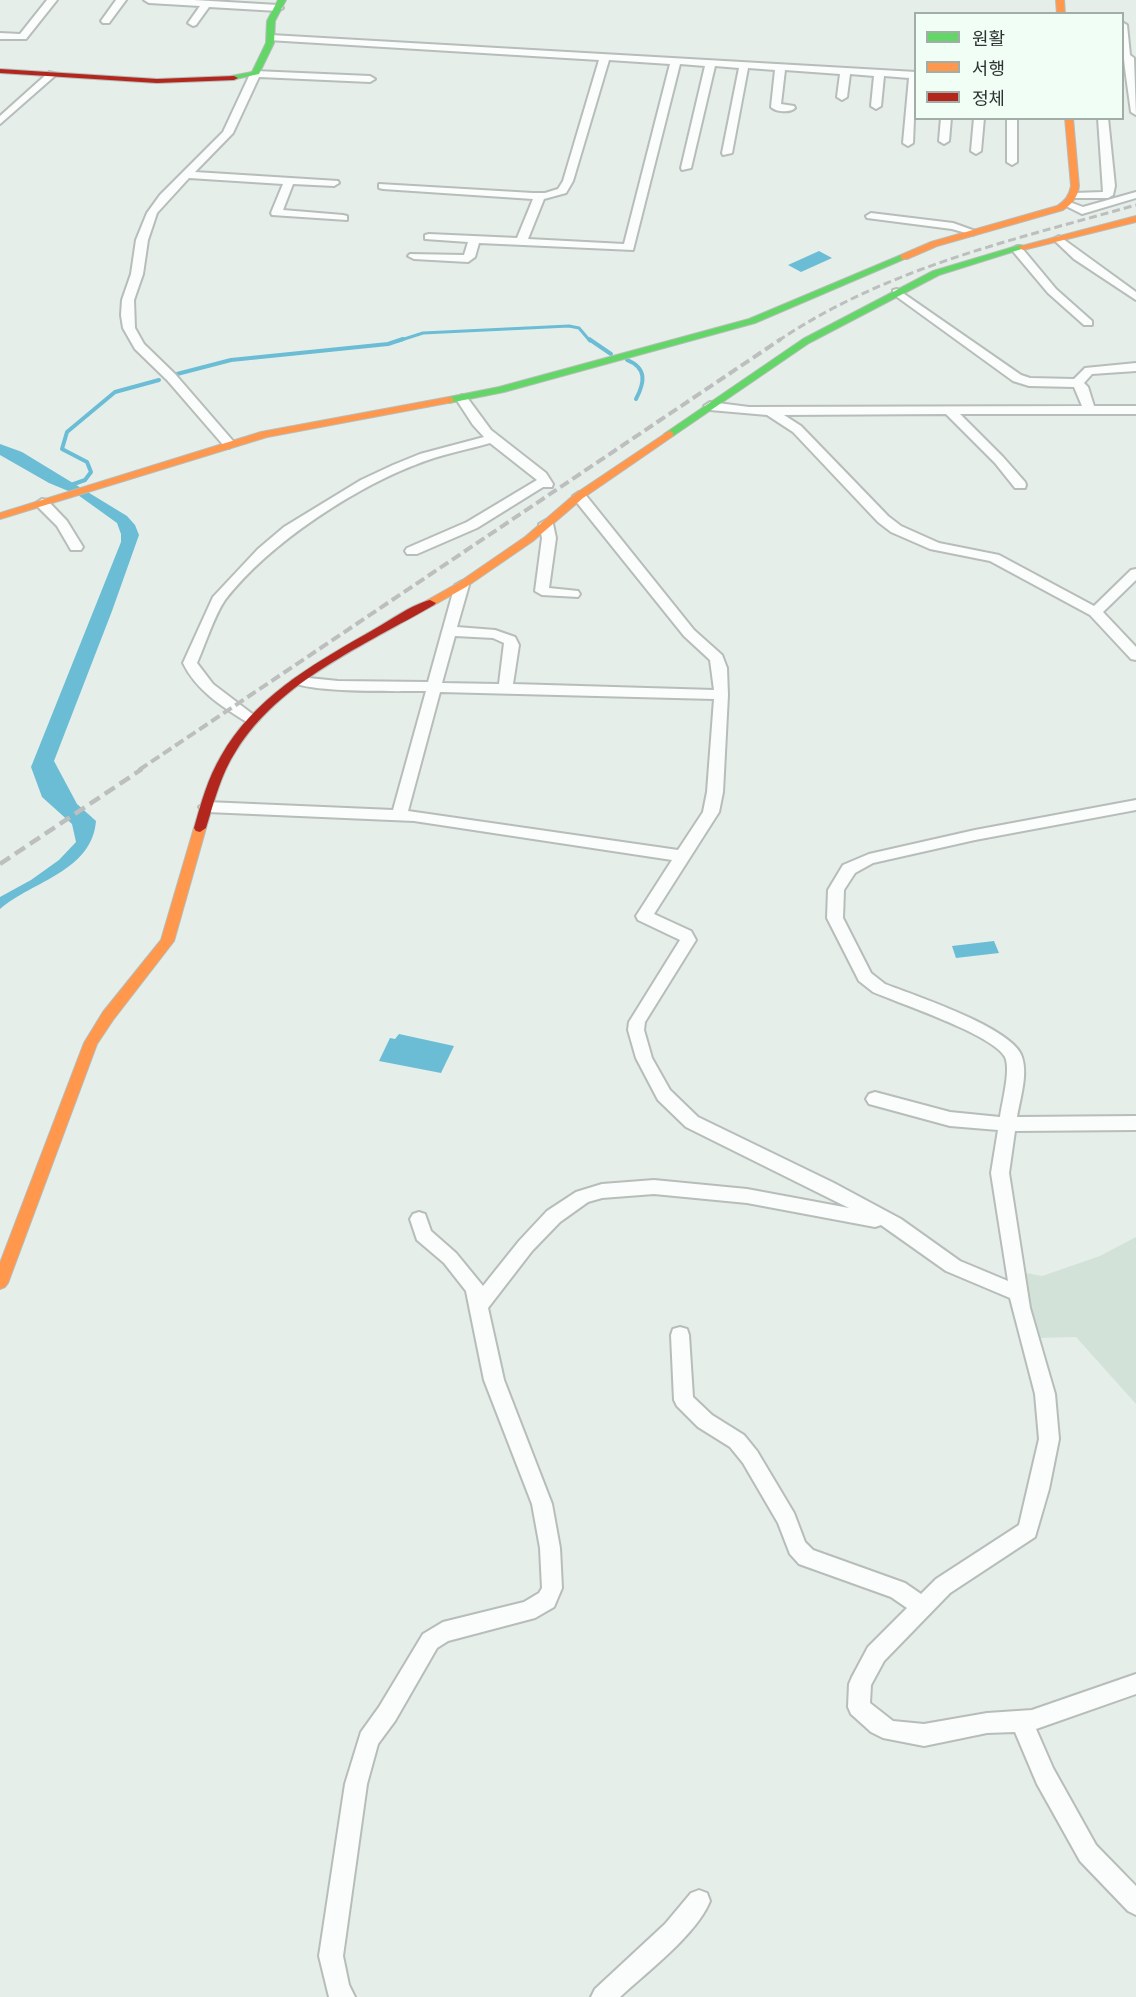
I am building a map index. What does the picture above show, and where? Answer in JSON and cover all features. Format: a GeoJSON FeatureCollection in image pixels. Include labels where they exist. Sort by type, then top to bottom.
{"type":"FeatureCollection","features":[{"type":"Feature","properties":{"kind":"street"},"geometry":{"type":"LineString","coordinates":[[0,36],[23,37],[52,0]]}},
{"type":"Feature","properties":{"kind":"street"},"geometry":{"type":"LineString","coordinates":[[105,21],[121,0]]}},
{"type":"Feature","properties":{"kind":"street"},"geometry":{"type":"LineString","coordinates":[[149,0],[206,4],[280,4],[271,21],[271,38],[228,133],[164,197],[152,213],[142,240],[137,274],[128,300],[129,328],[139,346],[171,377],[229,444]]}},
{"type":"Feature","properties":{"kind":"street"},"geometry":{"type":"LineString","coordinates":[[193,23],[206,4]]}},
{"type":"Feature","properties":{"kind":"street"},"geometry":{"type":"LineString","coordinates":[[1124,36],[1131,96],[1136,112]]}},
{"type":"Feature","properties":{"kind":"street"},"geometry":{"type":"LineString","coordinates":[[271,38],[914,75]]}},
{"type":"Feature","properties":{"kind":"street"},"geometry":{"type":"LineString","coordinates":[[382,186],[540,196],[557,193],[566,187],[604,57]]}},
{"type":"Feature","properties":{"kind":"street"},"geometry":{"type":"LineString","coordinates":[[429,237],[629,248],[676,61]]}},
{"type":"Feature","properties":{"kind":"street"},"geometry":{"type":"LineString","coordinates":[[686,168],[711,63]]}},
{"type":"Feature","properties":{"kind":"street"},"geometry":{"type":"LineString","coordinates":[[727,153],[744,65]]}},
{"type":"Feature","properties":{"kind":"street"},"geometry":{"type":"LineString","coordinates":[[780,67],[776,106],[790,108]]}},
{"type":"Feature","properties":{"kind":"street"},"geometry":{"type":"LineString","coordinates":[[0,71],[157,81],[224,80],[255,74],[370,79]]}},
{"type":"Feature","properties":{"kind":"street"},"geometry":{"type":"LineString","coordinates":[[842,97],[845,71]]}},
{"type":"Feature","properties":{"kind":"street"},"geometry":{"type":"LineString","coordinates":[[876,106],[879,73]]}},
{"type":"Feature","properties":{"kind":"street"},"geometry":{"type":"LineString","coordinates":[[0,121],[52,74]]}},
{"type":"Feature","properties":{"kind":"street"},"geometry":{"type":"LineString","coordinates":[[908,143],[914,85]]}},
{"type":"Feature","properties":{"kind":"street"},"geometry":{"type":"LineString","coordinates":[[944,141],[946,120]]}},
{"type":"Feature","properties":{"kind":"street"},"geometry":{"type":"LineString","coordinates":[[976,151],[979,120]]}},
{"type":"Feature","properties":{"kind":"street"},"geometry":{"type":"LineString","coordinates":[[1012,120],[1012,162]]}},
{"type":"Feature","properties":{"kind":"street"},"geometry":{"type":"LineString","coordinates":[[1069,120],[1071,200],[1082,211],[1136,195]]}},
{"type":"Feature","properties":{"kind":"street"},"geometry":{"type":"LineString","coordinates":[[0,516],[229,444],[295,427],[462,399],[543,380],[752,321],[934,244],[1060,208],[1071,200],[1108,195],[1110,186],[1103,120]]}},
{"type":"Feature","properties":{"kind":"street"},"geometry":{"type":"LineString","coordinates":[[186,175],[334,183]]}},
{"type":"Feature","properties":{"kind":"street"},"geometry":{"type":"LineString","coordinates":[[289,181],[276,213],[343,218]]}},
{"type":"Feature","properties":{"kind":"street"},"geometry":{"type":"LineString","coordinates":[[521,242],[540,196]]}},
{"type":"Feature","properties":{"kind":"street"},"geometry":{"type":"LineString","coordinates":[[871,216],[891,222],[953,226],[972,232]]}},
{"type":"Feature","properties":{"kind":"street"},"geometry":{"type":"LineString","coordinates":[[0,1283],[91,1043],[102,1020],[157,958],[167,941],[212,788],[231,748],[252,719],[299,681],[462,585],[529,539],[579,496],[806,341],[936,273],[1017,249],[1136,219]]}},
{"type":"Feature","properties":{"kind":"street"},"geometry":{"type":"LineString","coordinates":[[1059,239],[1078,257],[1136,297]]}},
{"type":"Feature","properties":{"kind":"street"},"geometry":{"type":"LineString","coordinates":[[414,256],[464,260],[469,257],[474,240]]}},
{"type":"Feature","properties":{"kind":"street"},"geometry":{"type":"LineString","coordinates":[[1017,249],[1052,291],[1088,323]]}},
{"type":"Feature","properties":{"kind":"street"},"geometry":{"type":"LineString","coordinates":[[897,292],[1017,378],[1029,382],[1077,383],[1082,387],[1089,409]]}},
{"type":"Feature","properties":{"kind":"street"},"geometry":{"type":"LineString","coordinates":[[1077,383],[1089,371],[1136,367]]}},
{"type":"Feature","properties":{"kind":"street"},"geometry":{"type":"LineString","coordinates":[[412,551],[472,525],[546,483],[474,422],[462,399]]}},
{"type":"Feature","properties":{"kind":"street"},"geometry":{"type":"LineString","coordinates":[[710,406],[748,411],[1136,410]]}},
{"type":"Feature","properties":{"kind":"street"},"geometry":{"type":"LineString","coordinates":[[949,410],[999,460],[1020,485]]}},
{"type":"Feature","properties":{"kind":"street"},"geometry":{"type":"LineString","coordinates":[[770,411],[796,429],[883,519],[896,529],[935,546],[994,558],[1095,612],[1136,656]]}},
{"type":"Feature","properties":{"kind":"street"},"geometry":{"type":"LineString","coordinates":[[252,719],[204,683],[192,669],[190,663],[218,600],[263,552],[289,530],[366,483],[424,457],[492,439]]}},
{"type":"Feature","properties":{"kind":"street"},"geometry":{"type":"LineString","coordinates":[[579,496],[689,633],[717,658],[720,668],[722,695],[715,792],[711,812],[644,915],[685,935],[688,940],[637,1022],[636,1030],[644,1058],[664,1095],[692,1122],[828,1188],[895,1224],[953,1266],[1019,1294]]}},
{"type":"Feature","properties":{"kind":"street"},"geometry":{"type":"LineString","coordinates":[[42,503],[62,524],[76,548]]}},
{"type":"Feature","properties":{"kind":"street"},"geometry":{"type":"LineString","coordinates":[[546,524],[549,538],[542,591],[573,594]]}},
{"type":"Feature","properties":{"kind":"street"},"geometry":{"type":"LineString","coordinates":[[1095,612],[1136,573]]}},
{"type":"Feature","properties":{"kind":"street"},"geometry":{"type":"LineString","coordinates":[[399,815],[462,585]]}},
{"type":"Feature","properties":{"kind":"street"},"geometry":{"type":"LineString","coordinates":[[450,631],[501,635],[510,640],[512,645],[505,688]]}},
{"type":"Feature","properties":{"kind":"street"},"geometry":{"type":"LineString","coordinates":[[299,681],[338,685],[666,691],[722,695]]}},
{"type":"Feature","properties":{"kind":"street"},"geometry":{"type":"LineString","coordinates":[[1136,805],[975,835],[869,859],[849,869],[836,890],[835,918],[866,976],[879,988],[986,1032],[1005,1045],[1014,1057],[1015,1076],[1000,1173],[1019,1294],[1045,1394],[1048,1439],[1039,1489],[1028,1531],[943,1586],[876,1654],[860,1684],[860,1707],[879,1725],[891,1731],[924,1735],[987,1723],[1022,1722],[1136,1684]]}},
{"type":"Feature","properties":{"kind":"street"},"geometry":{"type":"LineString","coordinates":[[207,807],[435,818],[545,837],[682,856]]}},
{"type":"Feature","properties":{"kind":"street"},"geometry":{"type":"LineString","coordinates":[[875,1099],[950,1119],[1009,1124],[1136,1123]]}},
{"type":"Feature","properties":{"kind":"street"},"geometry":{"type":"LineString","coordinates":[[478,1307],[548,1222],[584,1196],[626,1188],[663,1188],[730,1197],[747,1196],[843,1212],[895,1224]]}},
{"type":"Feature","properties":{"kind":"street"},"geometry":{"type":"LineString","coordinates":[[343,1997],[338,1989],[331,1956],[356,1784],[369,1739],[387,1714],[430,1641],[442,1632],[528,1611],[547,1600],[552,1588],[550,1548],[542,1504],[494,1380],[475,1288],[450,1258],[423,1235],[419,1220]]}},
{"type":"Feature","properties":{"kind":"street"},"geometry":{"type":"LineString","coordinates":[[680,1335],[684,1400],[705,1421],[737,1441],[750,1457],[787,1520],[797,1547],[806,1557],[898,1590],[922,1607]]}},
{"type":"Feature","properties":{"kind":"street"},"geometry":{"type":"LineString","coordinates":[[1022,1722],[1045,1776],[1088,1853],[1136,1904]]}},
{"type":"Feature","properties":{"kind":"street"},"geometry":{"type":"LineString","coordinates":[[603,1997],[673,1932],[699,1901]]}},
{"type":"Feature","properties":{"kind":"shaded area"},"geometry":{"type":"Polygon","coordinates":[[[1136,1237],[1136,1404],[1076,1337],[1038,1338],[1021,1272],[1042,1276],[1100,1256],[1136,1237]]]}},
{"type":"Feature","properties":{"kind":"water"},"geometry":{"type":"Polygon","coordinates":[[[819,251],[832,258],[801,272],[788,265],[819,251]]]}},
{"type":"Feature","properties":{"kind":"water"},"geometry":{"type":"Polygon","coordinates":[[[0,444],[22,452],[127,516],[135,525],[139,535],[54,761],[77,804],[96,821],[92,838],[84,852],[73,863],[0,909],[0,897],[31,880],[59,860],[76,842],[72,824],[42,797],[31,767],[121,542],[121,534],[117,523],[78,495],[49,483],[0,455],[0,444]]]}},
{"type":"Feature","properties":{"kind":"water"},"geometry":{"type":"Polygon","coordinates":[[[994,941],[999,953],[956,958],[952,946],[994,941]]]}},
{"type":"Feature","properties":{"kind":"water"},"geometry":{"type":"Polygon","coordinates":[[[399,1034],[454,1046],[441,1073],[379,1061],[390,1038],[395,1039],[399,1034]]]}},
{"type":"Feature","properties":{"kind":"waterway"},"geometry":{"type":"LineString","coordinates":[[398,341],[423,333],[569,326],[579,328],[590,341]]}},
{"type":"Feature","properties":{"kind":"waterway"},"geometry":{"type":"LineString","coordinates":[[177,374],[231,360],[388,344],[403,339]]}},
{"type":"Feature","properties":{"kind":"waterway"},"geometry":{"type":"LineString","coordinates":[[589,339],[611,354]]}},
{"type":"Feature","properties":{"kind":"waterway"},"geometry":{"type":"LineString","coordinates":[[627,360],[641,371],[641,387],[636,399]]}},
{"type":"Feature","properties":{"kind":"waterway"},"geometry":{"type":"LineString","coordinates":[[71,485],[85,480],[91,472],[87,462],[62,449],[67,432],[115,392],[159,380]]}},
{"type":"Feature","properties":{"kind":"railway"},"geometry":{"type":"LineString","coordinates":[[778,341],[819,316],[906,275],[997,244],[1136,205]]}},
{"type":"Feature","properties":{"kind":"railway"},"geometry":{"type":"LineString","coordinates":[[139,770],[778,341]]}},
{"type":"Feature","properties":{"kind":"railway"},"geometry":{"type":"LineString","coordinates":[[0,864],[142,769]]}},
{"type":"Feature","properties":{"kind":"traffic: fast"},"geometry":{"type":"LineString","coordinates":[[234,78],[255,74],[270,43],[271,21],[282,0]]}},
{"type":"Feature","properties":{"kind":"traffic: fast"},"geometry":{"type":"LineString","coordinates":[[669,434],[806,341],[936,273],[1023,247]]}},
{"type":"Feature","properties":{"kind":"traffic: fast"},"geometry":{"type":"LineString","coordinates":[[449,400],[500,390],[752,321],[904,257]]}},
{"type":"Feature","properties":{"kind":"traffic: slow"},"geometry":{"type":"LineString","coordinates":[[1060,0],[1061,12]]}},
{"type":"Feature","properties":{"kind":"traffic: slow"},"geometry":{"type":"LineString","coordinates":[[904,257],[934,244],[1060,208],[1066,204],[1075,186],[1069,120]]}},
{"type":"Feature","properties":{"kind":"traffic: slow"},"geometry":{"type":"LineString","coordinates":[[1023,247],[1136,219]]}},
{"type":"Feature","properties":{"kind":"traffic: slow"},"geometry":{"type":"LineString","coordinates":[[0,516],[265,434],[449,400]]}},
{"type":"Feature","properties":{"kind":"traffic: slow"},"geometry":{"type":"LineString","coordinates":[[430,603],[462,585],[529,539],[579,496],[669,434]]}},
{"type":"Feature","properties":{"kind":"traffic: slow"},"geometry":{"type":"LineString","coordinates":[[0,1283],[91,1043],[108,1016],[167,941],[200,828]]}},
{"type":"Feature","properties":{"kind":"traffic: jam"},"geometry":{"type":"LineString","coordinates":[[0,71],[157,81],[234,78]]}},
{"type":"Feature","properties":{"kind":"traffic: jam"},"geometry":{"type":"LineString","coordinates":[[200,828],[213,787],[226,757],[249,724],[270,703],[322,665],[430,603]]}}]}
